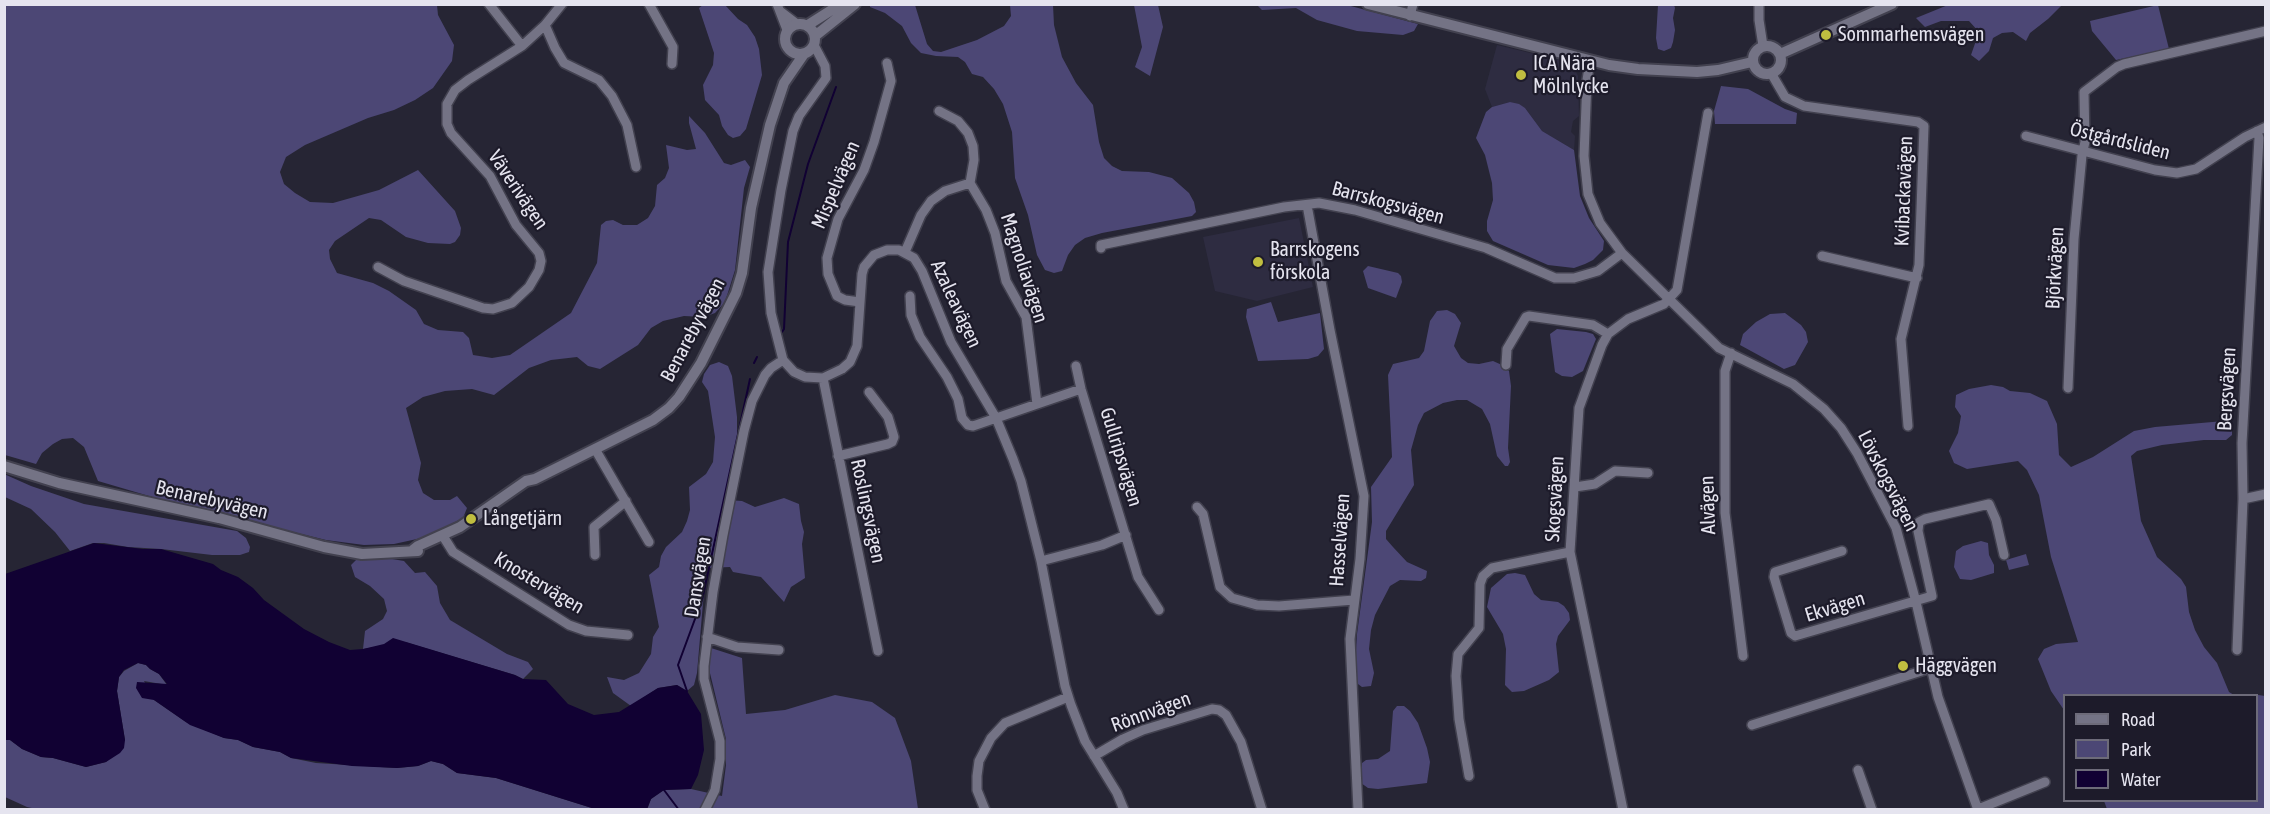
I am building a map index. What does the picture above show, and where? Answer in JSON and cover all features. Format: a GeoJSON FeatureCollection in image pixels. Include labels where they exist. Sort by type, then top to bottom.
{"type":"FeatureCollection","features":[{"type":"Feature","properties":{"kind":"street"},"geometry":{"type":"LineString","coordinates":[[489,4],[522,46]]}},
{"type":"Feature","properties":{"kind":"street","name":"Väverivägen"},"geometry":{"type":"LineString","coordinates":[[378,267],[404,281],[449,298],[493,309],[512,303],[524,293],[534,279],[541,261],[535,247],[516,225],[490,176],[451,133],[447,124],[447,104],[455,90],[522,46],[545,25],[562,4]]}},
{"type":"Feature","properties":{"kind":"street"},"geometry":{"type":"LineString","coordinates":[[649,4],[673,47],[672,64]]}},
{"type":"Feature","properties":{"kind":"street"},"geometry":{"type":"LineString","coordinates":[[797,26],[842,4]]}},
{"type":"Feature","properties":{"kind":"street","name":"Benarebyvägen"},"geometry":{"type":"LineString","coordinates":[[784,83],[810,47],[855,4]]}},
{"type":"Feature","properties":{"kind":"street"},"geometry":{"type":"LineString","coordinates":[[1368,4],[1590,61],[1638,69],[1686,72],[1718,70],[1752,62]]}},
{"type":"Feature","properties":{"kind":"street"},"geometry":{"type":"LineString","coordinates":[[1410,16],[1413,4]]}},
{"type":"Feature","properties":{"kind":"street"},"geometry":{"type":"LineString","coordinates":[[1759,4],[1758,20],[1763,46]]}},
{"type":"Feature","properties":{"kind":"street"},"geometry":{"type":"LineString","coordinates":[[1780,54],[1893,4]]}},
{"type":"Feature","properties":{"kind":"street"},"geometry":{"type":"LineString","coordinates":[[779,8],[797,26],[826,70],[825,78],[802,110],[793,131],[771,250],[768,272],[769,299],[775,335],[783,360],[789,369],[799,375],[823,378]]}},
{"type":"Feature","properties":{"kind":"street"},"geometry":{"type":"LineString","coordinates":[[545,25],[564,63],[599,80],[612,96],[627,125],[636,167]]}},
{"type":"Feature","properties":{"kind":"street","name":"Benarebyvägen"},"geometry":{"type":"LineString","coordinates":[[4,466],[59,483],[219,518],[324,547],[362,554],[413,550],[418,546],[445,538],[526,481],[535,479],[637,430],[669,408],[688,384],[736,293],[742,273],[751,207],[770,125],[784,83],[788,48],[785,39],[797,26]]}},
{"type":"Feature","properties":{"kind":"street","name":"Björkvägen"},"geometry":{"type":"LineString","coordinates":[[2068,388],[2074,239],[2086,118],[2084,92],[2117,67],[2265,31]]}},
{"type":"Feature","properties":{"kind":"street"},"geometry":{"type":"LineString","coordinates":[[1763,46],[1773,47],[1780,54],[1780,66],[1771,73],[1761,73],[1755,69],[1752,62],[1754,54],[1763,46]]}},
{"type":"Feature","properties":{"kind":"street"},"geometry":{"type":"LineString","coordinates":[[788,48],[795,53],[810,47]]}},
{"type":"Feature","properties":{"kind":"street","name":"Lövskogsvägen"},"geometry":{"type":"LineString","coordinates":[[1590,61],[1584,156],[1588,194],[1600,223],[1622,253],[1719,348],[1752,362],[1792,384],[1824,409],[1841,428],[1869,473],[1896,528],[1938,697],[1977,809],[2046,782]]}},
{"type":"Feature","properties":{"kind":"street","name":"Mispelvägen"},"geometry":{"type":"LineString","coordinates":[[860,302],[845,300],[837,296],[828,274],[827,258],[838,219],[864,170],[874,142],[891,81],[887,63]]}},
{"type":"Feature","properties":{"kind":"street","name":"Kvibackavägen"},"geometry":{"type":"LineString","coordinates":[[1771,73],[1785,97],[1804,106],[1922,124],[1924,132],[1919,266],[1901,339],[1908,426]]}},
{"type":"Feature","properties":{"kind":"street"},"geometry":{"type":"LineString","coordinates":[[906,252],[921,215],[931,201],[945,191],[970,183],[974,160],[973,146],[968,133],[958,121],[939,111]]}},
{"type":"Feature","properties":{"kind":"street"},"geometry":{"type":"LineString","coordinates":[[1506,365],[1507,349],[1526,317],[1533,315],[1593,325],[1608,333],[1628,319],[1660,306],[1675,294],[1708,112]]}},
{"type":"Feature","properties":{"kind":"street","name":"Östgårdsliden"},"geometry":{"type":"LineString","coordinates":[[2026,136],[2166,172],[2186,172],[2208,162],[2261,129]]}},
{"type":"Feature","properties":{"kind":"street","name":"Bergsvägen"},"geometry":{"type":"LineString","coordinates":[[2237,650],[2243,499],[2242,443],[2261,129]]}},
{"type":"Feature","properties":{"kind":"street","name":"Magnoliavägen"},"geometry":{"type":"LineString","coordinates":[[970,183],[986,210],[995,233],[1006,281],[1026,317],[1037,404]]}},
{"type":"Feature","properties":{"kind":"street","name":"Barrskogsvägen"},"geometry":{"type":"LineString","coordinates":[[1101,248],[1101,245],[1284,207],[1319,203],[1345,207],[1486,248],[1555,278],[1574,278],[1598,271],[1622,253]]}},
{"type":"Feature","properties":{"kind":"street","name":"Hasselvägen"},"geometry":{"type":"LineString","coordinates":[[1307,205],[1335,359],[1364,496],[1360,559],[1350,639],[1358,810]]}},
{"type":"Feature","properties":{"kind":"street","name":"Azaleavägen"},"geometry":{"type":"LineString","coordinates":[[823,378],[842,369],[854,355],[859,336],[862,274],[869,260],[887,250],[906,252],[918,264],[951,342],[996,418],[1021,481],[1041,561],[1068,697],[1085,741],[1117,793],[1124,810]]}},
{"type":"Feature","properties":{"kind":"street"},"geometry":{"type":"LineString","coordinates":[[1822,256],[1917,278]]}},
{"type":"Feature","properties":{"kind":"street","name":"Gullripsvägen"},"geometry":{"type":"LineString","coordinates":[[910,296],[911,315],[920,337],[947,377],[965,423],[973,426],[1080,389]]}},
{"type":"Feature","properties":{"kind":"street","name":"Skogsvägen"},"geometry":{"type":"LineString","coordinates":[[1608,333],[1579,408],[1570,552],[1623,810]]}},
{"type":"Feature","properties":{"kind":"street","name":"Alvägen"},"geometry":{"type":"LineString","coordinates":[[1731,354],[1725,371],[1725,513],[1743,656]]}},
{"type":"Feature","properties":{"kind":"street","name":"Dansvägen"},"geometry":{"type":"LineString","coordinates":[[705,810],[715,790],[720,759],[720,741],[704,679],[707,636],[723,535],[748,415],[765,375],[783,360]]}},
{"type":"Feature","properties":{"kind":"street","name":"Gullripsvägen"},"geometry":{"type":"LineString","coordinates":[[1076,366],[1080,389],[1138,577],[1158,610]]}},
{"type":"Feature","properties":{"kind":"street","name":"Roslingsvägen"},"geometry":{"type":"LineString","coordinates":[[823,378],[878,651]]}},
{"type":"Feature","properties":{"kind":"street"},"geometry":{"type":"LineString","coordinates":[[838,456],[892,442],[892,428],[888,417],[869,392]]}},
{"type":"Feature","properties":{"kind":"street"},"geometry":{"type":"LineString","coordinates":[[595,449],[649,542]]}},
{"type":"Feature","properties":{"kind":"street"},"geometry":{"type":"LineString","coordinates":[[1575,488],[1595,484],[1615,471],[1648,473]]}},
{"type":"Feature","properties":{"kind":"street"},"geometry":{"type":"LineString","coordinates":[[2243,499],[2265,494]]}},
{"type":"Feature","properties":{"kind":"street"},"geometry":{"type":"LineString","coordinates":[[595,555],[594,527],[626,501]]}},
{"type":"Feature","properties":{"kind":"street"},"geometry":{"type":"LineString","coordinates":[[1916,602],[1932,596],[1918,531],[1919,522],[1989,504],[1996,520],[2004,555]]}},
{"type":"Feature","properties":{"kind":"street"},"geometry":{"type":"LineString","coordinates":[[1197,507],[1203,514],[1220,587],[1232,598],[1257,605],[1279,606],[1354,600]]}},
{"type":"Feature","properties":{"kind":"street","name":"Gullripsvägen"},"geometry":{"type":"LineString","coordinates":[[1041,561],[1126,535]]}},
{"type":"Feature","properties":{"kind":"street","name":"Knostervägen"},"geometry":{"type":"LineString","coordinates":[[445,538],[453,552],[569,625],[586,631],[628,635]]}},
{"type":"Feature","properties":{"kind":"street","name":"Ekvägen"},"geometry":{"type":"LineString","coordinates":[[1842,551],[1775,572],[1774,577],[1792,635],[1798,637],[1916,602]]}},
{"type":"Feature","properties":{"kind":"street"},"geometry":{"type":"LineString","coordinates":[[1469,776],[1459,719],[1456,676],[1458,654],[1479,628],[1480,584],[1483,576],[1492,568],[1570,552]]}},
{"type":"Feature","properties":{"kind":"street"},"geometry":{"type":"LineString","coordinates":[[707,636],[737,647],[779,650]]}},
{"type":"Feature","properties":{"kind":"street"},"geometry":{"type":"LineString","coordinates":[[1752,725],[1931,668]]}},
{"type":"Feature","properties":{"kind":"street"},"geometry":{"type":"LineString","coordinates":[[985,810],[977,790],[977,776],[979,761],[991,738],[1005,723],[1068,697]]}},
{"type":"Feature","properties":{"kind":"street","name":"Rönnvägen"},"geometry":{"type":"LineString","coordinates":[[1094,756],[1143,730],[1212,709],[1219,710],[1226,714],[1241,742],[1262,810]]}},
{"type":"Feature","properties":{"kind":"street"},"geometry":{"type":"LineString","coordinates":[[1858,770],[1872,810]]}},
{"type":"Feature","properties":{"kind":"shaded area"},"geometry":{"type":"Polygon","coordinates":[[[1497,45],[1568,62],[1574,68],[1578,76],[1579,116],[1573,121],[1571,132],[1575,136],[1574,150],[1542,131],[1525,108],[1510,102],[1492,107],[1485,89],[1497,45]]]}},
{"type":"Feature","properties":{"kind":"shaded area","name":"Barrskogens förskola"},"geometry":{"type":"Polygon","coordinates":[[[1299,218],[1313,287],[1257,301],[1215,291],[1203,237],[1299,218]]]}},
{"type":"Feature","properties":{"kind":"green space"},"geometry":{"type":"Polygon","coordinates":[[[4,5],[437,5],[438,15],[454,45],[452,61],[433,88],[394,110],[368,118],[305,145],[286,157],[280,172],[284,184],[310,202],[333,203],[379,190],[418,170],[455,211],[461,228],[460,235],[455,242],[450,244],[428,243],[406,237],[381,220],[369,218],[335,241],[329,250],[330,259],[337,273],[373,283],[389,291],[416,310],[424,324],[438,330],[463,332],[469,338],[473,355],[492,358],[510,355],[571,313],[597,263],[601,225],[613,220],[623,225],[637,225],[648,218],[655,206],[657,185],[665,178],[669,168],[666,145],[687,150],[696,149],[689,116],[705,133],[724,163],[731,165],[745,160],[750,167],[744,188],[735,270],[725,302],[715,313],[704,317],[684,316],[663,321],[651,328],[638,345],[600,369],[588,366],[577,357],[551,360],[529,368],[494,395],[472,389],[445,391],[423,397],[406,408],[421,463],[418,480],[423,493],[434,500],[450,500],[457,496],[467,508],[463,518],[426,537],[394,544],[364,545],[326,540],[166,501],[98,481],[84,447],[73,438],[62,439],[53,444],[42,453],[36,464],[5,455],[4,5]]]}},
{"type":"Feature","properties":{"kind":"green space"},"geometry":{"type":"Polygon","coordinates":[[[703,5],[725,5],[747,25],[759,49],[762,75],[746,129],[740,136],[733,138],[722,126],[719,115],[705,100],[703,85],[713,65],[714,53],[699,8],[703,5]]]}},
{"type":"Feature","properties":{"kind":"green space"},"geometry":{"type":"Polygon","coordinates":[[[870,5],[915,5],[927,44],[933,51],[941,52],[977,40],[1004,26],[1011,16],[1010,5],[1053,5],[1054,25],[1062,57],[1076,83],[1093,105],[1104,158],[1112,166],[1122,171],[1149,172],[1172,178],[1189,193],[1196,212],[1192,216],[1085,238],[1075,245],[1068,255],[1062,271],[1054,273],[1045,270],[1037,255],[1028,215],[1015,178],[1012,132],[1003,104],[994,89],[983,77],[972,74],[965,62],[958,57],[921,53],[911,43],[902,26],[870,5]]]}},
{"type":"Feature","properties":{"kind":"green space"},"geometry":{"type":"Polygon","coordinates":[[[1134,5],[1158,5],[1163,27],[1150,76],[1135,67],[1142,47],[1134,5]]]}},
{"type":"Feature","properties":{"kind":"green space"},"geometry":{"type":"Polygon","coordinates":[[[1257,5],[1347,5],[1418,24],[1414,31],[1403,35],[1357,31],[1317,20],[1296,8],[1262,10],[1257,5]]]}},
{"type":"Feature","properties":{"kind":"green space"},"geometry":{"type":"Polygon","coordinates":[[[1658,5],[1674,5],[1675,8],[1673,42],[1671,48],[1664,51],[1658,49],[1656,38],[1658,5]]]}},
{"type":"Feature","properties":{"kind":"green space"},"geometry":{"type":"Polygon","coordinates":[[[1948,5],[2062,5],[2030,33],[2026,41],[2013,32],[2002,33],[1993,38],[1989,51],[1979,61],[1971,55],[1979,32],[1969,21],[1941,21],[1925,27],[1916,18],[1948,5]]]}},
{"type":"Feature","properties":{"kind":"green space"},"geometry":{"type":"Polygon","coordinates":[[[2158,5],[2169,49],[2116,60],[2092,31],[2090,21],[2158,5]]]}},
{"type":"Feature","properties":{"kind":"green space"},"geometry":{"type":"Polygon","coordinates":[[[1721,86],[1748,89],[1797,113],[1796,124],[1715,124],[1714,111],[1721,86]]]}},
{"type":"Feature","properties":{"kind":"green space"},"geometry":{"type":"Polygon","coordinates":[[[1510,102],[1525,108],[1542,131],[1574,150],[1580,196],[1589,218],[1604,241],[1603,250],[1585,264],[1574,268],[1548,265],[1493,241],[1487,231],[1487,221],[1493,200],[1492,183],[1485,155],[1476,138],[1486,112],[1492,107],[1510,102]]]}},
{"type":"Feature","properties":{"kind":"green space"},"geometry":{"type":"Polygon","coordinates":[[[1368,266],[1398,273],[1401,276],[1402,282],[1396,298],[1368,288],[1363,271],[1368,266]]]}},
{"type":"Feature","properties":{"kind":"green space"},"geometry":{"type":"Polygon","coordinates":[[[1271,302],[1278,322],[1320,313],[1324,349],[1318,356],[1308,359],[1258,361],[1246,317],[1247,309],[1271,302]]]}},
{"type":"Feature","properties":{"kind":"green space"},"geometry":{"type":"Polygon","coordinates":[[[1447,310],[1455,314],[1461,323],[1454,346],[1461,358],[1468,363],[1479,364],[1493,361],[1509,371],[1511,386],[1508,448],[1510,462],[1508,466],[1505,466],[1497,456],[1490,424],[1482,409],[1467,400],[1443,403],[1424,413],[1411,450],[1414,485],[1386,531],[1386,539],[1407,562],[1427,571],[1426,578],[1421,581],[1400,580],[1390,586],[1375,615],[1371,630],[1369,649],[1374,673],[1371,686],[1362,687],[1354,681],[1357,634],[1372,522],[1371,487],[1392,457],[1388,375],[1393,364],[1419,358],[1424,351],[1430,321],[1437,311],[1447,310]]]}},
{"type":"Feature","properties":{"kind":"green space"},"geometry":{"type":"Polygon","coordinates":[[[1785,313],[1801,325],[1806,332],[1808,342],[1795,365],[1784,369],[1740,345],[1743,334],[1756,322],[1770,314],[1785,313]]]}},
{"type":"Feature","properties":{"kind":"green space"},"geometry":{"type":"Polygon","coordinates":[[[1557,329],[1586,332],[1593,334],[1596,339],[1583,371],[1572,377],[1562,376],[1555,372],[1550,334],[1557,329]]]}},
{"type":"Feature","properties":{"kind":"green space"},"geometry":{"type":"Polygon","coordinates":[[[719,362],[728,366],[732,376],[737,417],[737,454],[727,500],[742,501],[755,507],[784,498],[799,504],[804,532],[802,544],[805,578],[791,587],[784,602],[761,577],[733,572],[730,567],[706,568],[694,685],[687,691],[677,685],[658,688],[631,706],[613,693],[607,677],[624,680],[639,673],[651,654],[653,637],[659,627],[649,575],[659,567],[666,547],[682,532],[687,521],[690,510],[689,487],[706,474],[713,462],[715,437],[708,391],[702,382],[710,365],[719,362]]]}},
{"type":"Feature","properties":{"kind":"green space"},"geometry":{"type":"Polygon","coordinates":[[[1991,385],[2010,391],[2030,393],[2047,401],[2057,424],[2059,455],[2071,467],[2093,457],[2134,431],[2224,421],[2232,428],[2232,435],[2226,440],[2162,445],[2137,451],[2131,456],[2141,521],[2157,557],[2181,579],[2186,587],[2189,612],[2195,630],[2204,647],[2217,663],[2229,692],[2232,694],[2063,694],[2063,709],[2051,691],[2038,659],[2044,649],[2056,644],[2078,642],[2051,557],[2039,495],[2027,470],[2018,461],[1967,469],[1954,463],[1949,451],[1958,433],[1961,416],[1955,407],[1956,395],[1969,389],[1991,385]]]}},
{"type":"Feature","properties":{"kind":"green space"},"geometry":{"type":"Polygon","coordinates":[[[4,474],[84,504],[237,531],[246,538],[250,547],[249,552],[240,555],[212,555],[104,543],[93,543],[70,551],[55,532],[31,509],[5,497],[4,474]]]}},
{"type":"Feature","properties":{"kind":"green space"},"geometry":{"type":"Polygon","coordinates":[[[1981,541],[1988,543],[1994,573],[1971,580],[1960,579],[1954,567],[1956,551],[1963,546],[1981,541]]]}},
{"type":"Feature","properties":{"kind":"green space"},"geometry":{"type":"Polygon","coordinates":[[[2026,554],[2029,565],[2009,570],[2006,560],[2026,554]]]}},
{"type":"Feature","properties":{"kind":"green space"},"geometry":{"type":"Polygon","coordinates":[[[357,559],[404,561],[415,573],[425,572],[437,586],[440,603],[450,620],[507,654],[528,662],[533,669],[523,679],[405,642],[363,649],[365,631],[383,619],[387,611],[384,599],[370,586],[355,577],[351,565],[357,559]]]}},
{"type":"Feature","properties":{"kind":"green space"},"geometry":{"type":"Polygon","coordinates":[[[1507,574],[1525,575],[1534,594],[1541,600],[1558,602],[1564,606],[1569,613],[1570,620],[1558,636],[1556,644],[1559,672],[1549,680],[1524,691],[1512,692],[1505,685],[1506,649],[1503,634],[1487,607],[1491,588],[1507,574]]]}},
{"type":"Feature","properties":{"kind":"green space"},"geometry":{"type":"Polygon","coordinates":[[[711,648],[742,658],[746,714],[785,710],[835,695],[872,702],[895,718],[911,761],[918,809],[647,810],[651,799],[664,790],[691,789],[722,796],[726,765],[726,739],[709,669],[711,648]]]}},
{"type":"Feature","properties":{"kind":"green space"},"geometry":{"type":"Polygon","coordinates":[[[138,663],[146,665],[159,674],[167,685],[144,681],[154,700],[186,722],[224,738],[316,763],[397,768],[418,766],[431,761],[443,764],[457,773],[496,778],[595,809],[41,810],[27,807],[5,797],[5,740],[10,740],[22,749],[41,757],[86,767],[106,762],[125,740],[117,691],[119,677],[124,671],[138,663]]]}},
{"type":"Feature","properties":{"kind":"green space"},"geometry":{"type":"Polygon","coordinates":[[[2258,695],[2265,696],[2265,809],[2107,809],[2104,802],[2258,802],[2258,695]]]}},
{"type":"Feature","properties":{"kind":"green space"},"geometry":{"type":"Polygon","coordinates":[[[1397,706],[1404,706],[1418,723],[1430,762],[1427,783],[1378,789],[1368,788],[1361,783],[1362,763],[1366,760],[1378,759],[1390,751],[1393,711],[1397,706]]]}},
{"type":"Feature","properties":{"kind":"water"},"geometry":{"type":"Polygon","coordinates":[[[94,543],[161,549],[213,564],[238,577],[264,600],[304,629],[329,642],[350,650],[384,644],[393,638],[523,679],[546,680],[568,704],[594,715],[619,712],[658,688],[677,685],[687,691],[701,714],[704,750],[698,775],[691,789],[664,790],[651,799],[647,809],[595,809],[496,778],[457,773],[443,764],[431,761],[418,766],[397,768],[352,766],[291,758],[280,752],[253,747],[190,725],[154,700],[142,698],[136,688],[137,682],[167,684],[159,674],[146,665],[138,663],[124,670],[119,677],[117,691],[125,740],[124,748],[120,753],[106,762],[86,767],[41,757],[22,749],[10,740],[5,740],[5,574],[94,543]]]}},
{"type":"Feature","properties":{"kind":"waterway"},"geometry":{"type":"LineString","coordinates":[[782,332],[788,242],[808,164],[836,87]]}},
{"type":"Feature","properties":{"kind":"waterway"},"geometry":{"type":"LineString","coordinates":[[754,363],[757,357]]}},
{"type":"Feature","properties":{"kind":"waterway"},"geometry":{"type":"LineString","coordinates":[[687,691],[678,665],[702,600],[750,379]]}},
{"type":"Feature","properties":{"kind":"waterway"},"geometry":{"type":"LineString","coordinates":[[664,790],[679,810]]}},
{"type":"Feature","properties":{"kind":"place","name":"Sommarhemsvägen"},"geometry":{"type":"Point","coordinates":[1826,35]}},
{"type":"Feature","properties":{"kind":"place","name":"ICA Nära Mölnlycke"},"geometry":{"type":"Point","coordinates":[1521,75]}},
{"type":"Feature","properties":{"kind":"place","name":"Barrskogens förskola"},"geometry":{"type":"Point","coordinates":[1258,262]}},
{"type":"Feature","properties":{"kind":"place","name":"Långetjärn"},"geometry":{"type":"Point","coordinates":[471,519]}},
{"type":"Feature","properties":{"kind":"place","name":"Häggvägen"},"geometry":{"type":"Point","coordinates":[1903,666]}}]}
